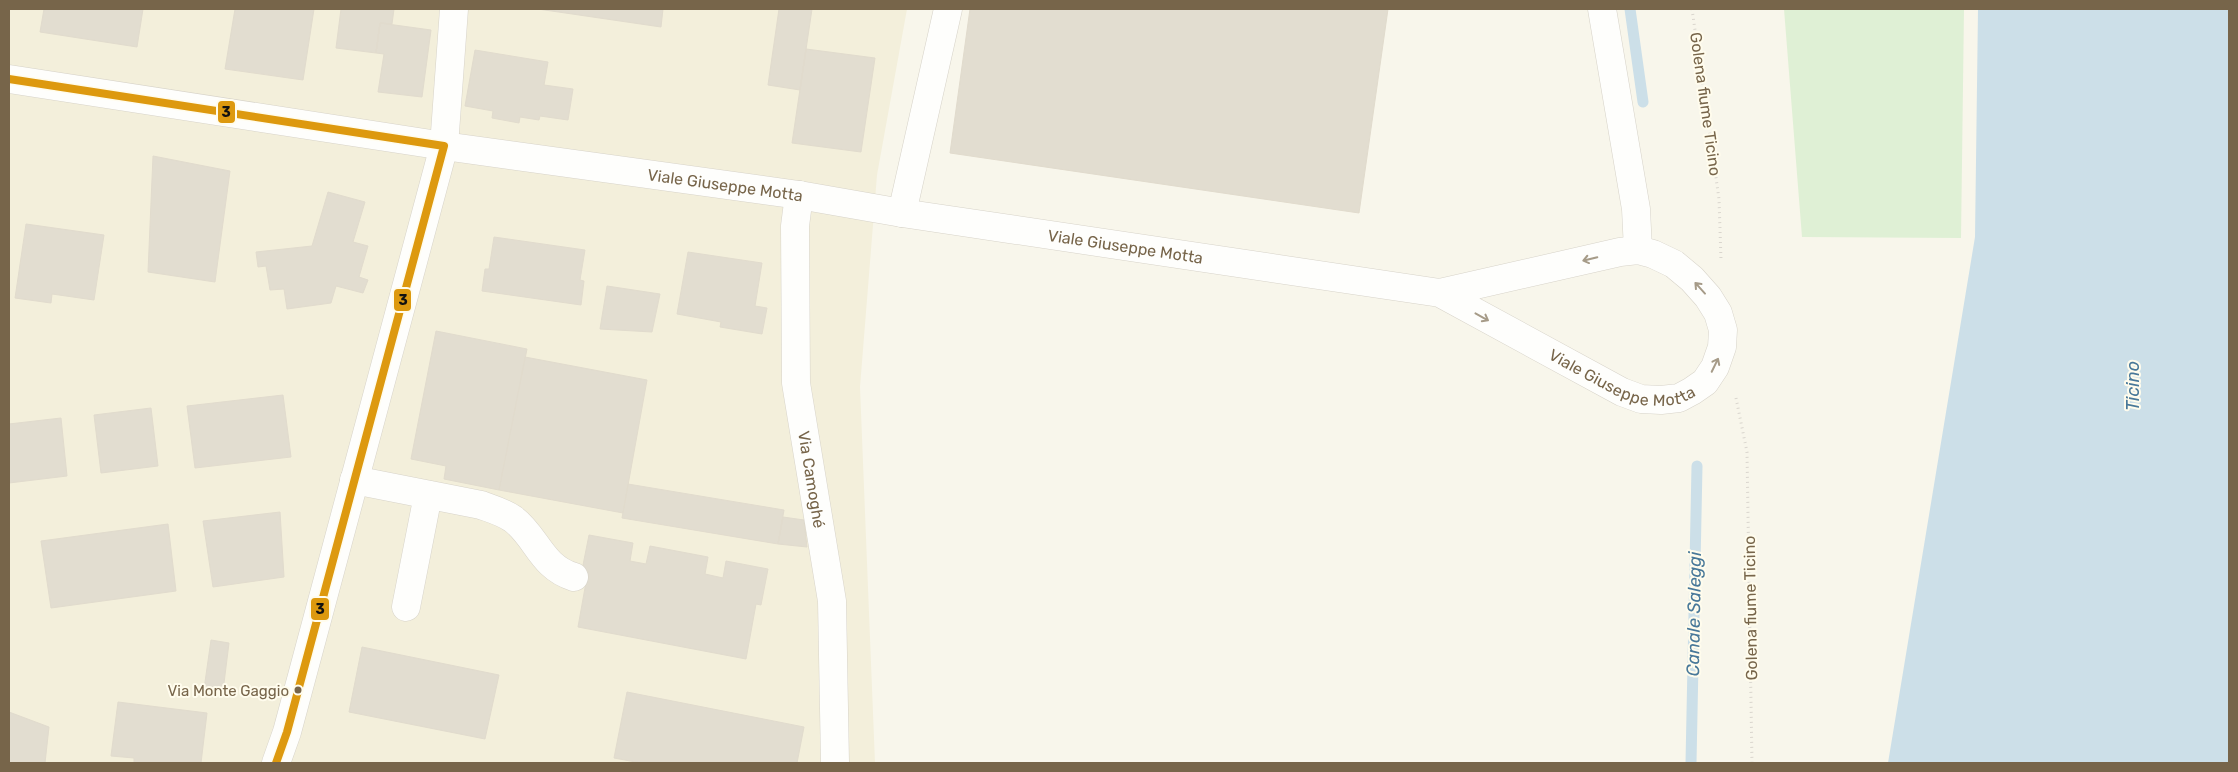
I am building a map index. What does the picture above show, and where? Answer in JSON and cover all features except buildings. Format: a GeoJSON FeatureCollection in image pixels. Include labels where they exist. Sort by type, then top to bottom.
{"type":"FeatureCollection","features":[{"type":"Feature","properties":{"kind":"street"},"geometry":{"type":"LineString","coordinates":[[276,763],[287,732],[444,146],[454,9]]}},
{"type":"Feature","properties":{"kind":"street"},"geometry":{"type":"LineString","coordinates":[[902,213],[948,9]]}},
{"type":"Feature","properties":{"kind":"street"},"geometry":{"type":"LineString","coordinates":[[1602,9],[1636,209],[1638,250]]}},
{"type":"Feature","properties":{"kind":"street","name":"Viale Giuseppe Motta"},"geometry":{"type":"LineString","coordinates":[[9,79],[444,146],[799,195],[902,213],[1440,293],[1622,392],[1641,399],[1661,400],[1679,398],[1704,382],[1715,367],[1722,346],[1723,330],[1718,313],[1708,297],[1674,264],[1653,254],[1638,250],[1620,252],[1440,293]]}},
{"type":"Feature","properties":{"kind":"street","name":"Via Camoghé"},"geometry":{"type":"LineString","coordinates":[[799,195],[795,226],[796,383],[832,601],[836,763]]}},
{"type":"Feature","properties":{"kind":"street"},"geometry":{"type":"LineString","coordinates":[[354,480],[500,511],[521,527],[553,566],[574,577]]}},
{"type":"Feature","properties":{"kind":"street"},"geometry":{"type":"LineString","coordinates":[[406,607],[428,495]]}},
{"type":"Feature","properties":{"kind":"path","name":"Golena fiume Ticino"},"geometry":{"type":"LineString","coordinates":[[1692,9],[1719,199]]}},
{"type":"Feature","properties":{"kind":"path","name":"Golena fiume Ticino"},"geometry":{"type":"LineString","coordinates":[[1747,452],[1752,763]]}},
{"type":"Feature","properties":{"kind":"shaded area"},"geometry":{"type":"Polygon","coordinates":[[[9,9],[907,9],[877,175],[860,387],[875,763],[9,763],[9,9]]]}},
{"type":"Feature","properties":{"kind":"green space"},"geometry":{"type":"Polygon","coordinates":[[[1784,9],[1964,9],[1961,238],[1802,237],[1784,9]]]}},
{"type":"Feature","properties":{"kind":"water","name":"Ticino"},"geometry":{"type":"Polygon","coordinates":[[[1978,9],[2229,9],[2229,763],[1888,763],[1975,237],[1978,9]]]}},
{"type":"Feature","properties":{"kind":"waterway","name":"Canale Saleggi"},"geometry":{"type":"LineString","coordinates":[[1630,9],[1643,102]]}},
{"type":"Feature","properties":{"kind":"waterway","name":"Canale Saleggi"},"geometry":{"type":"LineString","coordinates":[[1691,763],[1697,466]]}},
{"type":"Feature","properties":{"kind":"transit line","name":"3"},"geometry":{"type":"LineString","coordinates":[[9,79],[444,146]]}},
{"type":"Feature","properties":{"kind":"transit line","name":"3"},"geometry":{"type":"LineString","coordinates":[[276,763],[287,732],[444,146]]}},
{"type":"Feature","properties":{"kind":"place","name":"Via Monte Gaggio"},"geometry":{"type":"Point","coordinates":[298,690]}}]}
